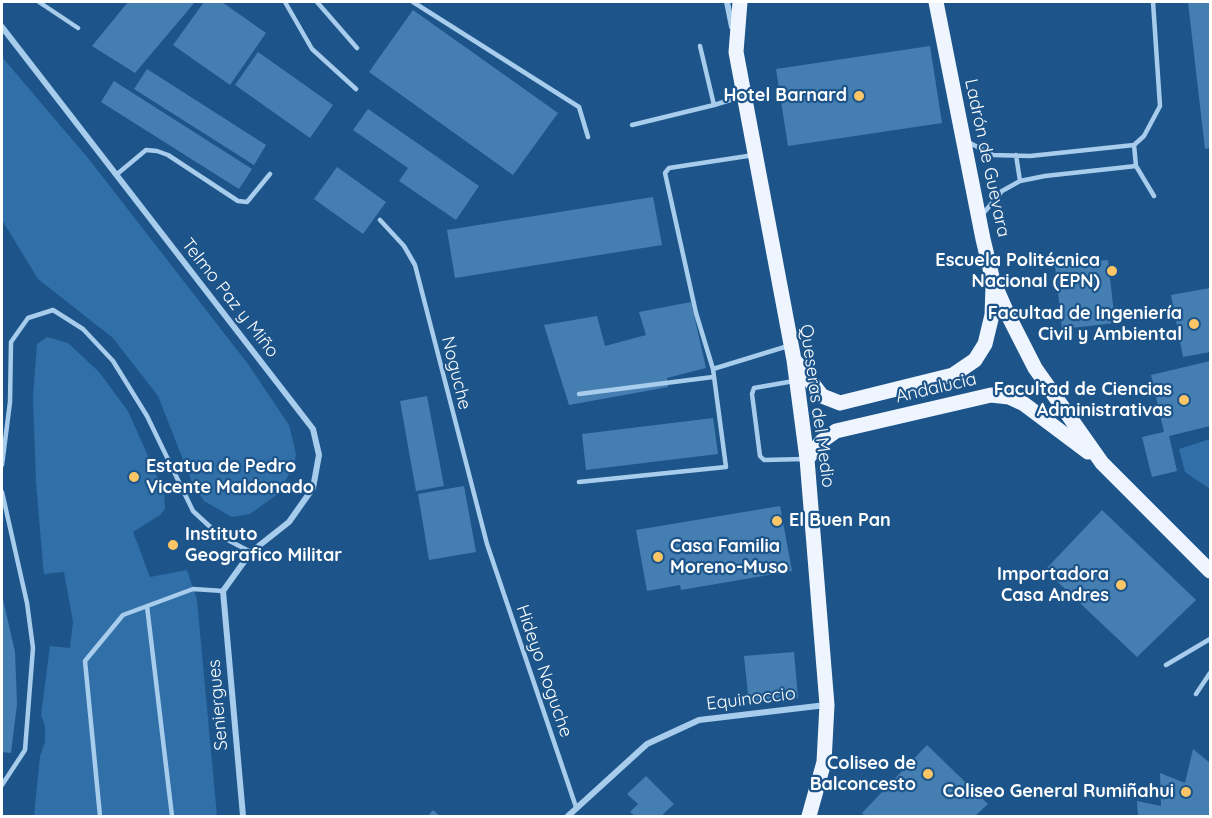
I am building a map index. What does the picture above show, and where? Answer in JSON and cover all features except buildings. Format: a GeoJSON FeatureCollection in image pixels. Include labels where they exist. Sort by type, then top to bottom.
{"type":"FeatureCollection","features":[{"type":"Feature","properties":{"kind":"main road","name":"Queseras del Medio"},"geometry":{"type":"LineString","coordinates":[[740,2],[736,52],[757,154],[797,380],[807,459],[827,705],[824,762],[809,816]]}},
{"type":"Feature","properties":{"kind":"main road","name":"Ladrón de Guevara"},"geometry":{"type":"LineString","coordinates":[[936,2],[961,136],[993,281],[1035,368],[1102,463],[1210,571]]}},
{"type":"Feature","properties":{"kind":"main road","name":"Andalucia"},"geometry":{"type":"LineString","coordinates":[[792,353],[822,396],[840,403],[953,375],[975,360],[985,344],[992,315],[993,281]]}},
{"type":"Feature","properties":{"kind":"main road","name":"Andalucia"},"geometry":{"type":"LineString","coordinates":[[807,459],[822,441],[836,431],[996,395],[1009,397],[1024,404],[1102,463]]}},
{"type":"Feature","properties":{"kind":"street"},"geometry":{"type":"LineString","coordinates":[[727,2],[736,52]]}},
{"type":"Feature","properties":{"kind":"street","name":"Telmo Paz y Miño"},"geometry":{"type":"LineString","coordinates":[[2,27],[312,429],[319,455],[314,488],[289,522],[251,552],[222,591]]}},
{"type":"Feature","properties":{"kind":"street","name":"Seniergues"},"geometry":{"type":"LineString","coordinates":[[222,591],[243,816]]}},
{"type":"Feature","properties":{"kind":"street","name":"Equinoccio"},"geometry":{"type":"LineString","coordinates":[[568,816],[647,744],[699,720],[827,705]]}},
{"type":"Feature","properties":{"kind":"lane"},"geometry":{"type":"LineString","coordinates":[[39,2],[78,28]]}},
{"type":"Feature","properties":{"kind":"lane"},"geometry":{"type":"LineString","coordinates":[[285,2],[312,49],[356,89]]}},
{"type":"Feature","properties":{"kind":"lane"},"geometry":{"type":"LineString","coordinates":[[317,2],[357,48]]}},
{"type":"Feature","properties":{"kind":"lane"},"geometry":{"type":"LineString","coordinates":[[413,2],[579,106],[588,137]]}},
{"type":"Feature","properties":{"kind":"lane"},"geometry":{"type":"LineString","coordinates":[[961,136],[993,155],[1134,145],[1144,136],[1160,106],[1153,2]]}},
{"type":"Feature","properties":{"kind":"lane"},"geometry":{"type":"LineString","coordinates":[[700,46],[714,105]]}},
{"type":"Feature","properties":{"kind":"lane"},"geometry":{"type":"LineString","coordinates":[[632,125],[746,96]]}},
{"type":"Feature","properties":{"kind":"lane"},"geometry":{"type":"LineString","coordinates":[[1134,145],[1136,166],[1154,196]]}},
{"type":"Feature","properties":{"kind":"lane"},"geometry":{"type":"LineString","coordinates":[[116,175],[146,150],[157,151],[168,155],[238,201],[247,202],[270,174]]}},
{"type":"Feature","properties":{"kind":"lane"},"geometry":{"type":"LineString","coordinates":[[579,483],[726,467],[713,369],[696,312],[665,173],[669,168],[757,154]]}},
{"type":"Feature","properties":{"kind":"lane"},"geometry":{"type":"LineString","coordinates":[[1016,155],[1020,181]]}},
{"type":"Feature","properties":{"kind":"lane"},"geometry":{"type":"LineString","coordinates":[[979,219],[1002,191],[1020,181],[1136,166]]}},
{"type":"Feature","properties":{"kind":"lane","name":"Noguche"},"geometry":{"type":"LineString","coordinates":[[380,220],[404,246],[415,265],[487,544]]}},
{"type":"Feature","properties":{"kind":"lane"},"geometry":{"type":"LineString","coordinates":[[2,465],[10,402],[11,342],[28,318],[53,310],[83,329],[113,361],[147,416],[193,511],[220,536],[251,552]]}},
{"type":"Feature","properties":{"kind":"lane"},"geometry":{"type":"LineString","coordinates":[[713,369],[792,353]]}},
{"type":"Feature","properties":{"kind":"lane"},"geometry":{"type":"LineString","coordinates":[[579,394],[713,377]]}},
{"type":"Feature","properties":{"kind":"lane"},"geometry":{"type":"LineString","coordinates":[[797,380],[754,388],[752,394],[760,456],[764,460],[807,459]]}},
{"type":"Feature","properties":{"kind":"lane"},"geometry":{"type":"LineString","coordinates":[[2,492],[27,603],[33,648],[25,750],[2,785]]}},
{"type":"Feature","properties":{"kind":"lane","name":"Hideyo Noguche"},"geometry":{"type":"LineString","coordinates":[[487,544],[576,807]]}},
{"type":"Feature","properties":{"kind":"lane"},"geometry":{"type":"LineString","coordinates":[[100,816],[85,661],[123,615],[193,589],[222,591]]}},
{"type":"Feature","properties":{"kind":"lane"},"geometry":{"type":"LineString","coordinates":[[147,606],[172,816]]}},
{"type":"Feature","properties":{"kind":"lane"},"geometry":{"type":"LineString","coordinates":[[1166,664],[1210,639]]}},
{"type":"Feature","properties":{"kind":"lane"},"geometry":{"type":"LineString","coordinates":[[1196,694],[1210,673]]}},
{"type":"Feature","properties":{"kind":"shaded area"},"geometry":{"type":"Polygon","coordinates":[[[2,57],[88,158],[248,364],[289,425],[296,454],[294,467],[275,496],[250,514],[232,517],[204,501],[193,485],[158,396],[113,338],[38,279],[2,220],[2,57]]]}},
{"type":"Feature","properties":{"kind":"shaded area"},"geometry":{"type":"Polygon","coordinates":[[[47,337],[68,343],[99,372],[128,411],[164,492],[165,509],[160,515],[133,532],[150,577],[187,570],[197,600],[217,816],[34,816],[40,756],[45,742],[45,726],[41,715],[50,646],[70,648],[73,622],[64,572],[44,574],[43,565],[36,482],[33,396],[37,344],[47,337]]]}},
{"type":"Feature","properties":{"kind":"shaded area"},"geometry":{"type":"Polygon","coordinates":[[[1210,439],[1210,489],[1185,472],[1179,449],[1210,439]]]}},
{"type":"Feature","properties":{"kind":"place","name":"Hotel Barnard"},"geometry":{"type":"Point","coordinates":[859,96]}},
{"type":"Feature","properties":{"kind":"place","name":"Escuela Politécnica Nacional (EPN)"},"geometry":{"type":"Point","coordinates":[1112,271]}},
{"type":"Feature","properties":{"kind":"place","name":"Facultad de Ingeniería Civil y Ambiental"},"geometry":{"type":"Point","coordinates":[1194,324]}},
{"type":"Feature","properties":{"kind":"place","name":"Facultad de Ciencias Administrativas"},"geometry":{"type":"Point","coordinates":[1184,400]}},
{"type":"Feature","properties":{"kind":"place","name":"Estatua de Pedro Vicente Maldonado"},"geometry":{"type":"Point","coordinates":[134,477]}},
{"type":"Feature","properties":{"kind":"place","name":"El Buen Pan"},"geometry":{"type":"Point","coordinates":[777,521]}},
{"type":"Feature","properties":{"kind":"place","name":"Instituto Geografico Militar"},"geometry":{"type":"Point","coordinates":[173,545]}},
{"type":"Feature","properties":{"kind":"place","name":"Casa Familia Moreno-Muso"},"geometry":{"type":"Point","coordinates":[658,557]}},
{"type":"Feature","properties":{"kind":"place","name":"Importadora Casa Andres"},"geometry":{"type":"Point","coordinates":[1121,585]}},
{"type":"Feature","properties":{"kind":"place","name":"Coliseo de Balconcesto"},"geometry":{"type":"Point","coordinates":[928,774]}},
{"type":"Feature","properties":{"kind":"place","name":"Coliseo General Rumiñahui"},"geometry":{"type":"Point","coordinates":[1186,792]}}]}
